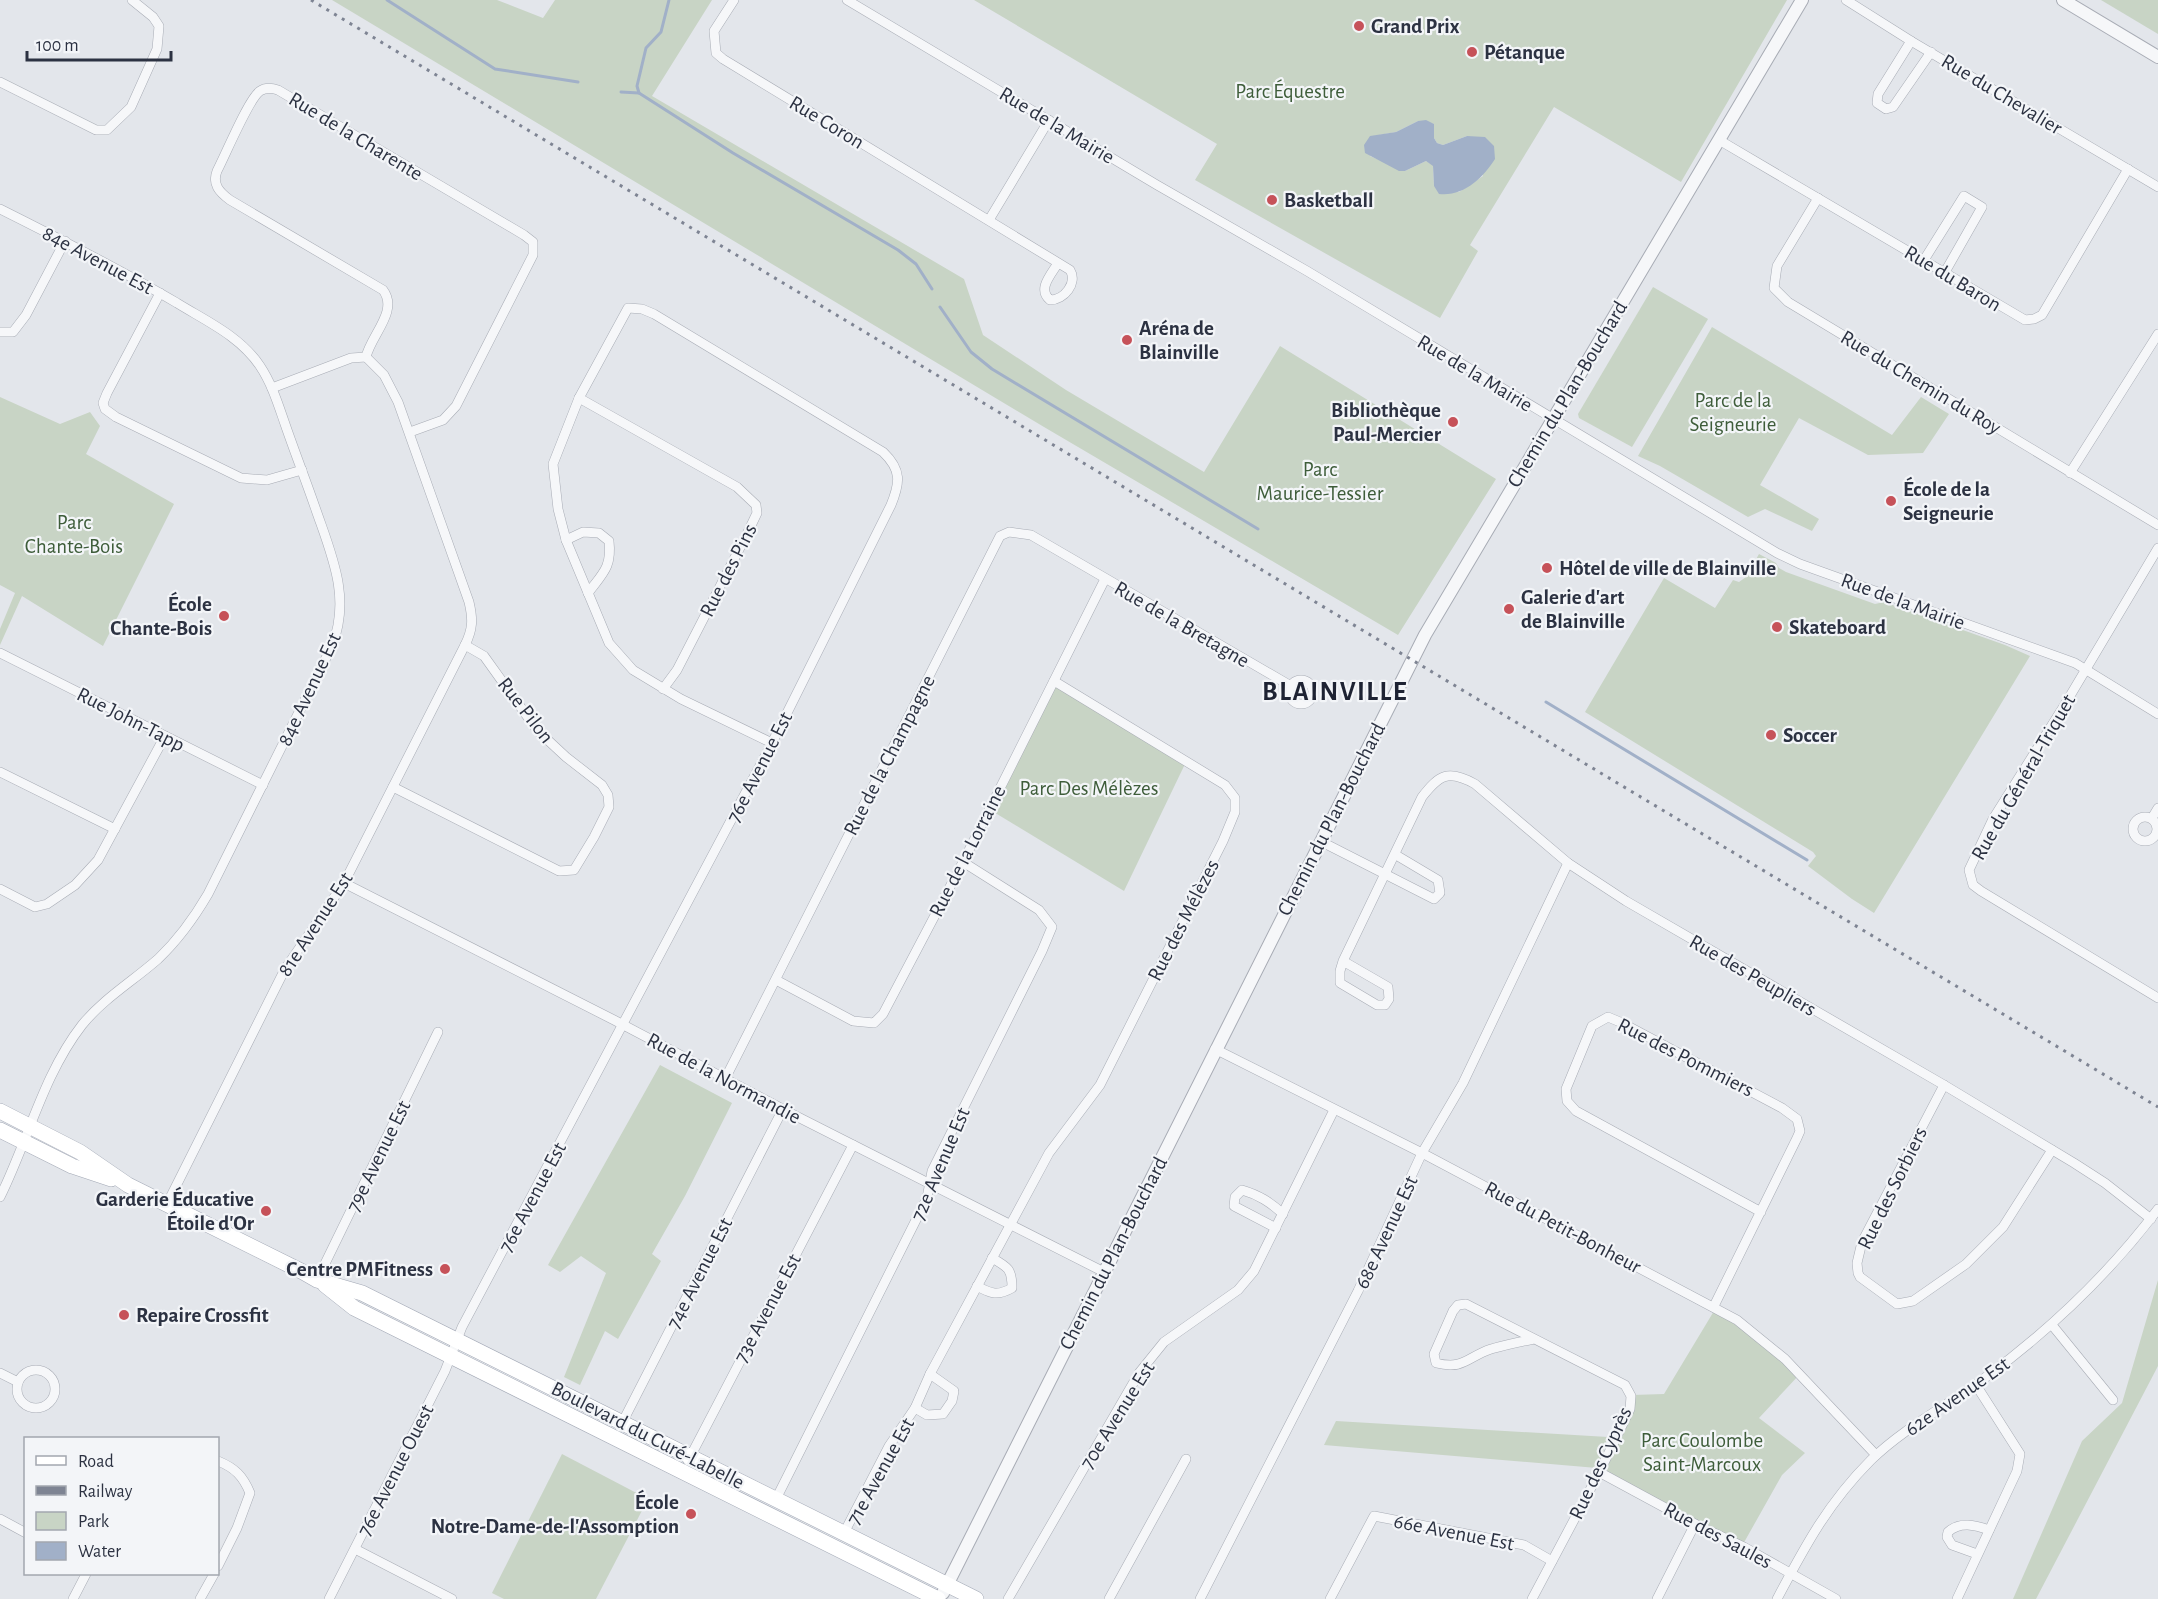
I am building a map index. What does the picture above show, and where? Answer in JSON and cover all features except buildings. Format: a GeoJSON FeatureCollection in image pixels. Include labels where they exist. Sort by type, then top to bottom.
{"type":"FeatureCollection","features":[{"type":"Feature","properties":{"kind":"main road","name":"Boulevard du Curé-Labelle"},"geometry":{"type":"LineString","coordinates":[[0,1111],[80,1152],[129,1185],[317,1280],[354,1308],[939,1599]]}},
{"type":"Feature","properties":{"kind":"main road","name":"Boulevard du Curé-Labelle"},"geometry":{"type":"LineString","coordinates":[[0,1130],[72,1166],[129,1185]]}},
{"type":"Feature","properties":{"kind":"main road","name":"Boulevard du Curé-Labelle"},"geometry":{"type":"LineString","coordinates":[[317,1280],[362,1293],[976,1599]]}},
{"type":"Feature","properties":{"kind":"street"},"geometry":{"type":"LineString","coordinates":[[0,82],[96,130],[107,130],[131,107],[158,48],[159,26],[153,17],[132,0]]}},
{"type":"Feature","properties":{"kind":"street","name":"Rue Coron"},"geometry":{"type":"LineString","coordinates":[[734,0],[714,30],[716,53],[723,59],[1058,263]]}},
{"type":"Feature","properties":{"kind":"street","name":"Rue de la Mairie"},"geometry":{"type":"LineString","coordinates":[[847,0],[1307,271],[1786,558],[2075,663],[2158,714]]}},
{"type":"Feature","properties":{"kind":"street","name":"Chemin du Plan-Bouchard"},"geometry":{"type":"LineString","coordinates":[[939,1599],[1425,635],[1802,0]]}},
{"type":"Feature","properties":{"kind":"street","name":"Rue du Chevalier"},"geometry":{"type":"LineString","coordinates":[[1846,0],[2158,187]]}},
{"type":"Feature","properties":{"kind":"street"},"geometry":{"type":"LineString","coordinates":[[2063,0],[2158,57]]}},
{"type":"Feature","properties":{"kind":"street"},"geometry":{"type":"LineString","coordinates":[[1911,41],[1878,94],[1877,103],[1886,109],[1893,107],[1931,52]]}},
{"type":"Feature","properties":{"kind":"street","name":"Rue de la Charente"},"geometry":{"type":"LineString","coordinates":[[366,357],[371,342],[389,309],[388,297],[383,290],[230,200],[216,186],[217,171],[254,97],[261,90],[271,88],[278,90],[533,242],[533,255],[456,406],[443,420],[410,432]]}},
{"type":"Feature","properties":{"kind":"street"},"geometry":{"type":"LineString","coordinates":[[989,219],[1049,120]]}},
{"type":"Feature","properties":{"kind":"street","name":"Rue du Baron"},"geometry":{"type":"LineString","coordinates":[[1719,140],[1945,272],[2018,318],[2025,320],[2042,315],[2128,169]]}},
{"type":"Feature","properties":{"kind":"street"},"geometry":{"type":"LineString","coordinates":[[1924,260],[1964,196],[1982,207],[1945,272]]}},
{"type":"Feature","properties":{"kind":"street","name":"Rue du Chemin du Roy"},"geometry":{"type":"LineString","coordinates":[[1818,198],[1777,266],[1774,288],[1788,302],[2158,525]]}},
{"type":"Feature","properties":{"kind":"street","name":"84e Avenue Est"},"geometry":{"type":"LineString","coordinates":[[0,209],[115,267],[160,293],[233,338],[255,359],[272,388],[336,567],[340,590],[340,618],[330,652],[212,888],[192,920],[163,954],[106,1001],[80,1028],[59,1061],[0,1197]]}},
{"type":"Feature","properties":{"kind":"street"},"geometry":{"type":"LineString","coordinates":[[0,332],[13,332],[26,315],[64,241]]}},
{"type":"Feature","properties":{"kind":"street"},"geometry":{"type":"LineString","coordinates":[[160,293],[107,393],[103,403],[105,409],[126,422],[242,478],[272,479],[302,470]]}},
{"type":"Feature","properties":{"kind":"street","name":"76e Avenue Est"},"geometry":{"type":"LineString","coordinates":[[457,1340],[772,743],[899,485],[893,461],[883,452],[654,314],[642,309],[628,308],[579,398]]}},
{"type":"Feature","properties":{"kind":"street"},"geometry":{"type":"LineString","coordinates":[[2070,473],[2158,334]]}},
{"type":"Feature","properties":{"kind":"street"},"geometry":{"type":"LineString","coordinates":[[272,388],[356,357],[366,357],[379,368],[390,385],[410,432],[473,617],[465,645]]}},
{"type":"Feature","properties":{"kind":"street"},"geometry":{"type":"LineString","coordinates":[[579,398],[553,464],[558,508],[566,540],[609,643],[633,670],[663,689],[772,743]]}},
{"type":"Feature","properties":{"kind":"street","name":"Rue des Pins"},"geometry":{"type":"LineString","coordinates":[[579,398],[737,487],[756,505],[757,513],[747,534],[677,670],[663,689]]}},
{"type":"Feature","properties":{"kind":"street"},"geometry":{"type":"LineString","coordinates":[[566,540],[583,532],[600,532],[609,541],[610,556],[605,570],[588,593]]}},
{"type":"Feature","properties":{"kind":"street","name":"Rue de la Champagne"},"geometry":{"type":"LineString","coordinates":[[725,1079],[1000,536],[1009,532],[1031,535],[1105,579]]}},
{"type":"Feature","properties":{"kind":"street"},"geometry":{"type":"LineString","coordinates":[[2086,669],[2158,549]]}},
{"type":"Feature","properties":{"kind":"street","name":"Rue de la Lorraine"},"geometry":{"type":"LineString","coordinates":[[776,980],[853,1021],[874,1023],[883,1014],[963,862],[1105,579]]}},
{"type":"Feature","properties":{"kind":"street","name":"Rue de la Bretagne"},"geometry":{"type":"LineString","coordinates":[[1105,579],[1291,686]]}},
{"type":"Feature","properties":{"kind":"street","name":"Rue Pilon"},"geometry":{"type":"LineString","coordinates":[[393,787],[559,871],[574,870],[594,837],[609,807],[608,795],[602,785],[566,758],[537,730],[484,656],[465,645]]}},
{"type":"Feature","properties":{"kind":"street","name":"81e Avenue Est"},"geometry":{"type":"LineString","coordinates":[[167,1204],[285,969],[344,883],[465,645]]}},
{"type":"Feature","properties":{"kind":"street","name":"Rue John-Tapp"},"geometry":{"type":"LineString","coordinates":[[0,653],[263,785]]}},
{"type":"Feature","properties":{"kind":"street","name":"Rue du Général-Triquet"},"geometry":{"type":"LineString","coordinates":[[2086,669],[1993,819],[1969,870],[1973,885],[1981,891],[2158,998]]}},
{"type":"Feature","properties":{"kind":"street","name":"Rue des Mélèzes"},"geometry":{"type":"LineString","coordinates":[[1010,1224],[1048,1153],[1100,1085],[1223,841],[1235,812],[1235,798],[1225,785],[1054,681]]}},
{"type":"Feature","properties":{"kind":"street"},"geometry":{"type":"LineString","coordinates":[[0,889],[35,907],[47,904],[75,885],[98,860],[165,736]]}},
{"type":"Feature","properties":{"kind":"street"},"geometry":{"type":"LineString","coordinates":[[0,772],[115,829]]}},
{"type":"Feature","properties":{"kind":"street","name":"Rue des Peupliers"},"geometry":{"type":"LineString","coordinates":[[1343,961],[1422,797],[1436,780],[1448,776],[1463,777],[1475,784],[1568,863],[1626,902],[1944,1084],[2098,1178],[2151,1219]]}},
{"type":"Feature","properties":{"kind":"street"},"geometry":{"type":"LineString","coordinates":[[2152,818],[2158,808]]}},
{"type":"Feature","properties":{"kind":"street"},"geometry":{"type":"LineString","coordinates":[[1320,841],[1434,899],[1440,893],[1438,880],[1396,855]]}},
{"type":"Feature","properties":{"kind":"street","name":"72e Avenue Est"},"geometry":{"type":"LineString","coordinates":[[776,1499],[927,1198],[932,1170],[1052,927],[1039,910],[963,862]]}},
{"type":"Feature","properties":{"kind":"street","name":"68e Avenue Est"},"geometry":{"type":"LineString","coordinates":[[1200,1599],[1358,1291],[1422,1154],[1463,1083],[1568,863]]}},
{"type":"Feature","properties":{"kind":"street","name":"Rue de la Normandie"},"geometry":{"type":"LineString","coordinates":[[344,883],[1104,1272]]}},
{"type":"Feature","properties":{"kind":"street"},"geometry":{"type":"LineString","coordinates":[[1343,961],[1388,987],[1389,999],[1385,1005],[1377,1005],[1340,983],[1343,961]]}},
{"type":"Feature","properties":{"kind":"street","name":"Rue des Pommiers"},"geometry":{"type":"LineString","coordinates":[[1714,1306],[1761,1212],[1800,1131],[1797,1119],[1782,1108],[1620,1022],[1608,1017],[1592,1026],[1566,1089],[1567,1101],[1576,1111],[1761,1212]]}},
{"type":"Feature","properties":{"kind":"street","name":"79e Avenue Est"},"geometry":{"type":"LineString","coordinates":[[317,1280],[438,1032]]}},
{"type":"Feature","properties":{"kind":"street","name":"Rue du Petit-Bonheur"},"geometry":{"type":"LineString","coordinates":[[1215,1049],[1422,1154],[1737,1320],[1785,1359],[1876,1455]]}},
{"type":"Feature","properties":{"kind":"street","name":"Rue des Sorbiers"},"geometry":{"type":"LineString","coordinates":[[1944,1084],[1874,1216],[1862,1242],[1857,1263],[1860,1277],[1894,1303],[1904,1304],[1913,1301],[1966,1264],[2002,1227],[2052,1150]]}},
{"type":"Feature","properties":{"kind":"street","name":"74e Avenue Est"},"geometry":{"type":"LineString","coordinates":[[615,1437],[783,1109]]}},
{"type":"Feature","properties":{"kind":"street","name":"70e Avenue Est"},"geometry":{"type":"LineString","coordinates":[[1008,1599],[1139,1373],[1164,1342],[1238,1290],[1254,1271],[1334,1110]]}},
{"type":"Feature","properties":{"kind":"street","name":"73e Avenue Est"},"geometry":{"type":"LineString","coordinates":[[683,1471],[853,1145]]}},
{"type":"Feature","properties":{"kind":"street"},"geometry":{"type":"LineString","coordinates":[[1276,1228],[1234,1206],[1235,1197],[1242,1190],[1269,1201],[1283,1214]]}},
{"type":"Feature","properties":{"kind":"street","name":"62e Avenue Est"},"geometry":{"type":"LineString","coordinates":[[1777,1599],[1822,1518],[1876,1455],[1918,1422],[1976,1385],[2052,1325],[2098,1280],[2158,1209]]}},
{"type":"Feature","properties":{"kind":"street","name":"71e Avenue Est"},"geometry":{"type":"LineString","coordinates":[[844,1533],[889,1446],[915,1408],[930,1374],[1010,1224]]}},
{"type":"Feature","properties":{"kind":"street"},"geometry":{"type":"LineString","coordinates":[[977,1286],[992,1294],[1002,1294],[1012,1288],[1012,1277],[1008,1267],[992,1258]]}},
{"type":"Feature","properties":{"kind":"street","name":"Rue des Cyprès"},"geometry":{"type":"LineString","coordinates":[[1532,1599],[1630,1409],[1630,1396],[1625,1385],[1466,1304],[1458,1305],[1453,1311],[1434,1354],[1436,1363],[1451,1366],[1507,1344],[1534,1340]]}},
{"type":"Feature","properties":{"kind":"street"},"geometry":{"type":"LineString","coordinates":[[2052,1325],[2113,1400]]}},
{"type":"Feature","properties":{"kind":"street","name":"76e Avenue Ouest"},"geometry":{"type":"LineString","coordinates":[[328,1599],[445,1371],[457,1340]]}},
{"type":"Feature","properties":{"kind":"street"},"geometry":{"type":"LineString","coordinates":[[28,1371],[45,1372],[54,1384],[54,1395],[46,1405],[39,1408],[27,1407],[21,1403],[17,1395],[18,1382],[28,1371]]}},
{"type":"Feature","properties":{"kind":"street"},"geometry":{"type":"LineString","coordinates":[[0,1373],[18,1382]]}},
{"type":"Feature","properties":{"kind":"street","name":"71e Avenue Est"},"geometry":{"type":"LineString","coordinates":[[915,1408],[927,1415],[943,1414],[952,1401],[954,1391],[930,1374]]}},
{"type":"Feature","properties":{"kind":"street"},"geometry":{"type":"LineString","coordinates":[[1957,1599],[2017,1471],[2020,1454],[1976,1385]]}},
{"type":"Feature","properties":{"kind":"street"},"geometry":{"type":"LineString","coordinates":[[1109,1599],[1186,1459]]}},
{"type":"Feature","properties":{"kind":"street"},"geometry":{"type":"LineString","coordinates":[[219,1461],[243,1477],[250,1493],[237,1528],[219,1564]]}},
{"type":"Feature","properties":{"kind":"street","name":"Rue des Saules"},"geometry":{"type":"LineString","coordinates":[[1599,1472],[1695,1524],[1744,1547],[1836,1599]]}},
{"type":"Feature","properties":{"kind":"street","name":"66e Avenue Est"},"geometry":{"type":"LineString","coordinates":[[1330,1599],[1374,1516],[1524,1545],[1552,1561]]}},
{"type":"Feature","properties":{"kind":"street"},"geometry":{"type":"LineString","coordinates":[[0,1519],[24,1532]]}},
{"type":"Feature","properties":{"kind":"street"},"geometry":{"type":"LineString","coordinates":[[1656,1599],[1695,1524]]}},
{"type":"Feature","properties":{"kind":"street"},"geometry":{"type":"LineString","coordinates":[[1977,1554],[1952,1545],[1947,1537],[1948,1532],[1954,1527],[1964,1525],[1976,1525],[1989,1530]]}},
{"type":"Feature","properties":{"kind":"street"},"geometry":{"type":"LineString","coordinates":[[355,1549],[452,1599]]}},
{"type":"Feature","properties":{"kind":"street"},"geometry":{"type":"LineString","coordinates":[[73,1599],[85,1575]]}},
{"type":"Feature","properties":{"kind":"street"},"geometry":{"type":"LineString","coordinates":[[200,1599],[213,1575]]}},
{"type":"Feature","properties":{"kind":"green space","name":"Parc Maurice-Tessier"},"geometry":{"type":"Polygon","coordinates":[[[332,0],[497,0],[543,18],[555,0],[712,0],[652,96],[964,279],[983,335],[1066,390],[1204,472],[1280,346],[1496,479],[1398,635],[1044,427],[332,0]]]}},
{"type":"Feature","properties":{"kind":"green space","name":"Parc Équestre"},"geometry":{"type":"Polygon","coordinates":[[[974,0],[1787,0],[1681,182],[1554,107],[1470,245],[1478,251],[1440,318],[1195,180],[1217,144],[974,0]],[[1418,121],[1396,132],[1379,135],[1370,156],[1405,171],[1426,161],[1433,165],[1434,186],[1459,192],[1483,176],[1467,136],[1443,145],[1437,143],[1434,138],[1434,124],[1418,121]]]}},
{"type":"Feature","properties":{"kind":"green space"},"geometry":{"type":"Polygon","coordinates":[[[2101,0],[2158,0],[2158,34],[2101,0]]]}},
{"type":"Feature","properties":{"kind":"green space"},"geometry":{"type":"Polygon","coordinates":[[[1653,287],[1708,319],[1632,447],[1579,418],[1578,414],[1653,287]]]}},
{"type":"Feature","properties":{"kind":"green space","name":"Parc de la Seigneurie"},"geometry":{"type":"Polygon","coordinates":[[[1712,327],[1892,435],[1921,397],[1949,414],[1923,453],[1868,455],[1799,418],[1760,485],[1819,519],[1812,531],[1765,509],[1748,517],[1660,466],[1638,456],[1712,327]]]}},
{"type":"Feature","properties":{"kind":"green space","name":"Parc Chante-Bois"},"geometry":{"type":"Polygon","coordinates":[[[0,397],[60,424],[90,412],[100,426],[86,454],[174,504],[103,646],[22,596],[0,645],[0,629],[15,593],[0,585],[0,397]]]}},
{"type":"Feature","properties":{"kind":"green space"},"geometry":{"type":"Polygon","coordinates":[[[1759,554],[1776,563],[1786,572],[1875,604],[1884,602],[2030,656],[1874,913],[1808,866],[1816,856],[1813,852],[1585,712],[1664,578],[1715,608],[1733,580],[1739,582],[1746,577],[1759,554]]]}},
{"type":"Feature","properties":{"kind":"green space","name":"Parc Des Mélèzes"},"geometry":{"type":"Polygon","coordinates":[[[1056,685],[1185,764],[1124,891],[992,811],[1056,685]]]}},
{"type":"Feature","properties":{"kind":"green space"},"geometry":{"type":"Polygon","coordinates":[[[660,1065],[732,1103],[685,1196],[652,1254],[661,1261],[618,1339],[605,1331],[580,1385],[564,1377],[606,1273],[581,1256],[560,1272],[548,1265],[660,1065]]]}},
{"type":"Feature","properties":{"kind":"green space"},"geometry":{"type":"Polygon","coordinates":[[[2158,1280],[2158,1366],[2036,1599],[2013,1599],[2082,1441],[2122,1403],[2158,1280]]]}},
{"type":"Feature","properties":{"kind":"green space","name":"Parc Coulombe Saint-Marcoux"},"geometry":{"type":"Polygon","coordinates":[[[1714,1311],[1759,1339],[1799,1375],[1759,1418],[1805,1453],[1782,1475],[1742,1546],[1600,1471],[1632,1395],[1664,1394],[1714,1311]]]}},
{"type":"Feature","properties":{"kind":"green space"},"geometry":{"type":"Polygon","coordinates":[[[1336,1421],[1608,1437],[1597,1468],[1324,1445],[1336,1421]]]}},
{"type":"Feature","properties":{"kind":"green space"},"geometry":{"type":"Polygon","coordinates":[[[562,1454],[648,1499],[596,1599],[504,1599],[492,1593],[562,1454]]]}},
{"type":"Feature","properties":{"kind":"water"},"geometry":{"type":"Polygon","coordinates":[[[1426,120],[1434,124],[1434,138],[1437,143],[1443,145],[1467,136],[1485,137],[1494,146],[1495,159],[1485,173],[1464,189],[1439,194],[1434,186],[1433,166],[1426,161],[1405,171],[1399,171],[1365,153],[1364,145],[1370,136],[1396,132],[1418,121],[1426,120]]]}},
{"type":"Feature","properties":{"kind":"waterway"},"geometry":{"type":"LineString","coordinates":[[387,0],[495,69],[578,82]]}},
{"type":"Feature","properties":{"kind":"waterway"},"geometry":{"type":"LineString","coordinates":[[639,93],[637,86],[646,48],[661,32],[669,0]]}},
{"type":"Feature","properties":{"kind":"waterway"},"geometry":{"type":"LineString","coordinates":[[621,92],[639,93],[733,153],[898,250],[916,264],[932,289]]}},
{"type":"Feature","properties":{"kind":"waterway"},"geometry":{"type":"LineString","coordinates":[[940,307],[971,352],[992,369],[1258,529]]}},
{"type":"Feature","properties":{"kind":"waterway"},"geometry":{"type":"LineString","coordinates":[[1546,702],[1807,860]]}},
{"type":"Feature","properties":{"kind":"railway"},"geometry":{"type":"LineString","coordinates":[[311,0],[2158,1107]]}},
{"type":"Feature","properties":{"kind":"place","name":"Grand Prix"},"geometry":{"type":"Point","coordinates":[1359,26]}},
{"type":"Feature","properties":{"kind":"place","name":"Pétanque"},"geometry":{"type":"Point","coordinates":[1472,52]}},
{"type":"Feature","properties":{"kind":"place","name":"Basketball"},"geometry":{"type":"Point","coordinates":[1272,200]}},
{"type":"Feature","properties":{"kind":"place","name":"Aréna de Blainville"},"geometry":{"type":"Point","coordinates":[1127,340]}},
{"type":"Feature","properties":{"kind":"place","name":"Bibliothèque Paul-Mercier"},"geometry":{"type":"Point","coordinates":[1453,422]}},
{"type":"Feature","properties":{"kind":"place","name":"École de la Seigneurie"},"geometry":{"type":"Point","coordinates":[1891,501]}},
{"type":"Feature","properties":{"kind":"place","name":"Hôtel de ville de Blainville"},"geometry":{"type":"Point","coordinates":[1547,568]}},
{"type":"Feature","properties":{"kind":"place","name":"Galerie d'art de Blainville"},"geometry":{"type":"Point","coordinates":[1509,609]}},
{"type":"Feature","properties":{"kind":"place","name":"École Chante-Bois"},"geometry":{"type":"Point","coordinates":[224,616]}},
{"type":"Feature","properties":{"kind":"place","name":"Skateboard"},"geometry":{"type":"Point","coordinates":[1777,627]}},
{"type":"Feature","properties":{"kind":"place","name":"Soccer"},"geometry":{"type":"Point","coordinates":[1771,735]}},
{"type":"Feature","properties":{"kind":"place","name":"Garderie Éducative Étoile d'Or"},"geometry":{"type":"Point","coordinates":[266,1211]}},
{"type":"Feature","properties":{"kind":"place","name":"Centre PMFitness"},"geometry":{"type":"Point","coordinates":[445,1269]}},
{"type":"Feature","properties":{"kind":"place","name":"Repaire Crossfit"},"geometry":{"type":"Point","coordinates":[124,1315]}},
{"type":"Feature","properties":{"kind":"place","name":"École Notre-Dame-de-l'Assomption"},"geometry":{"type":"Point","coordinates":[691,1514]}},
{"type":"Feature","properties":{"kind":"district","name":"BLAINVILLE"},"geometry":{"type":"Point","coordinates":[1335,691]}}]}
